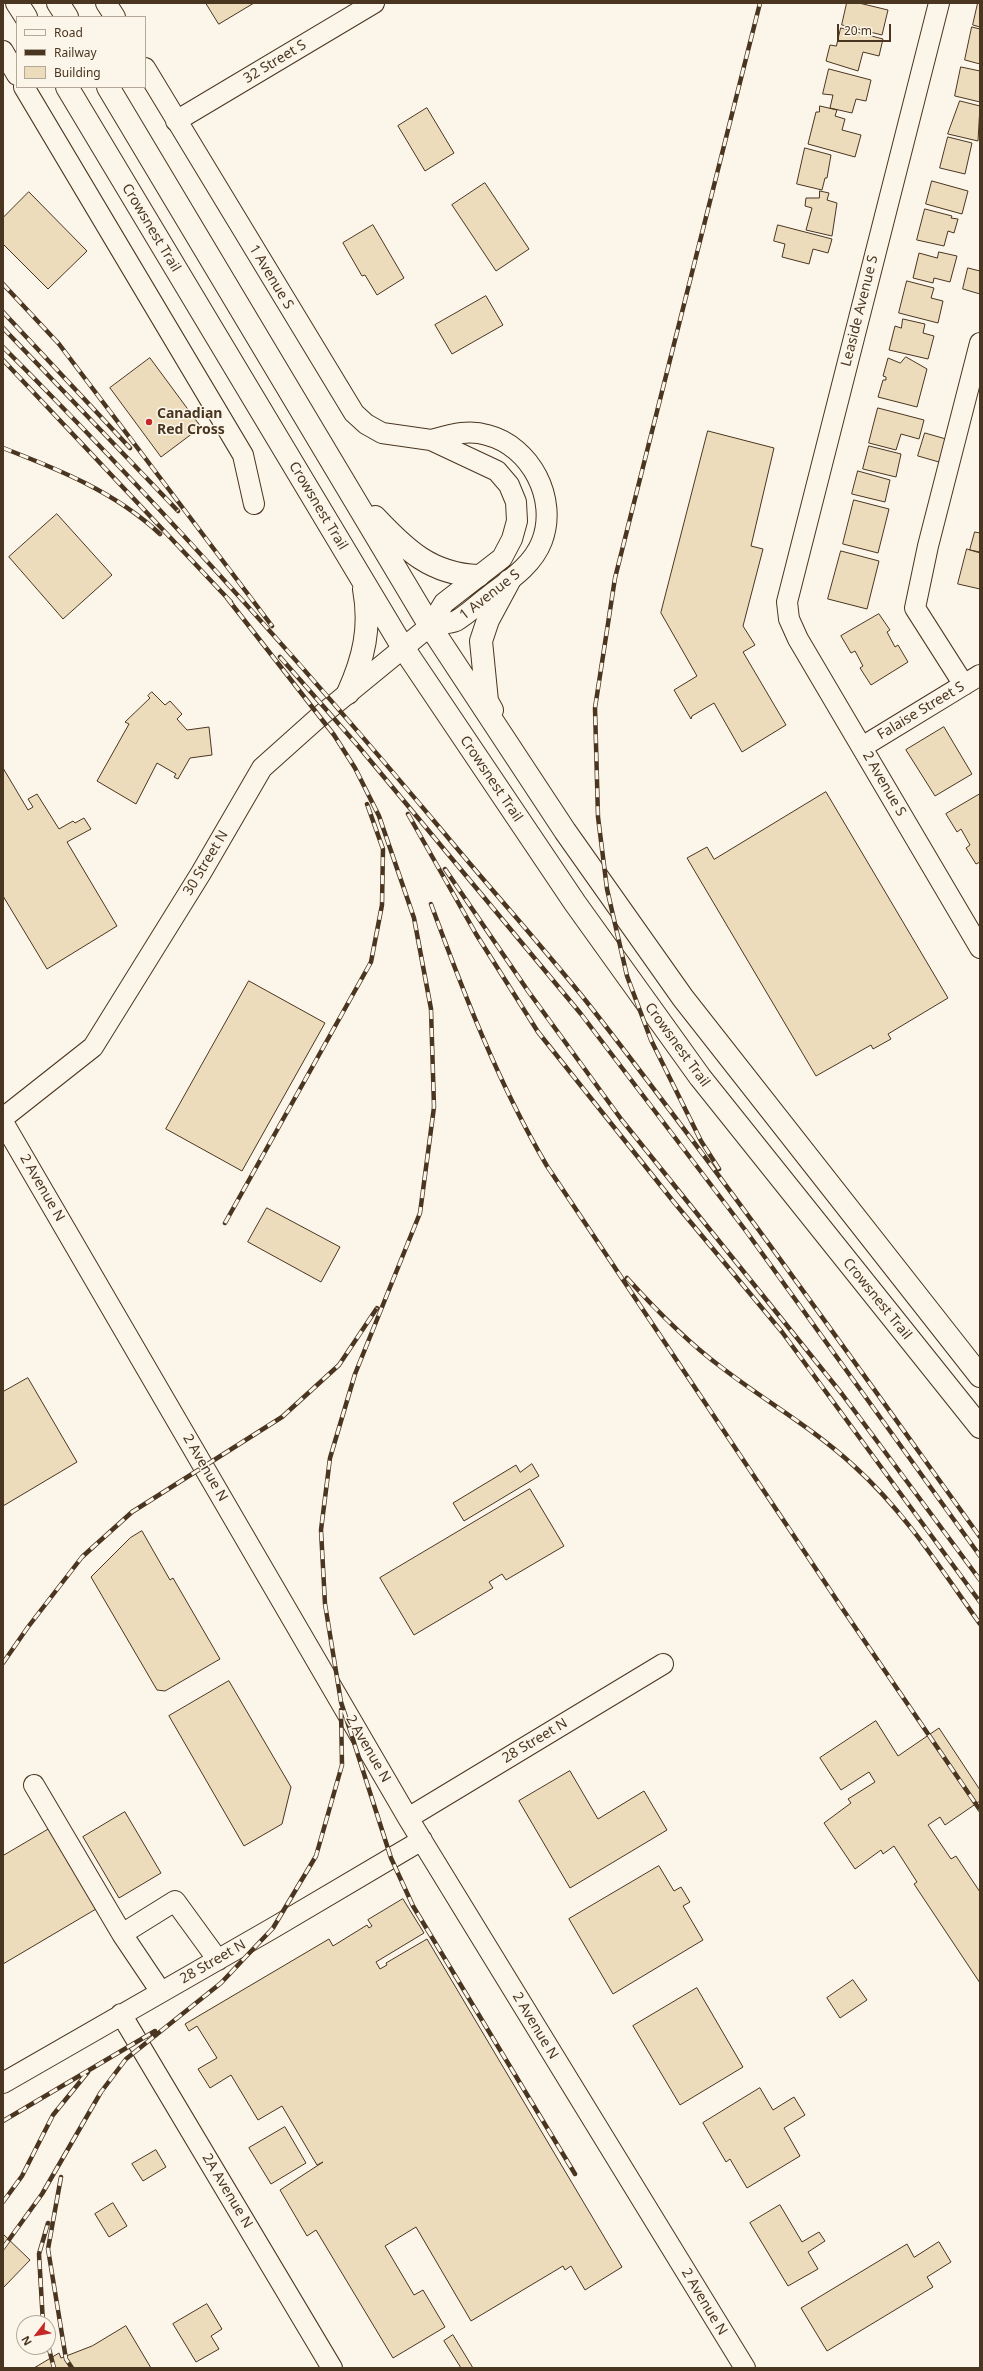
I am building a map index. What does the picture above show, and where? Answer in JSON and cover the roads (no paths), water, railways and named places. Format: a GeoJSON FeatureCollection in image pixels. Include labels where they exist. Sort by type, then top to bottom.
{"type":"FeatureCollection","features":[{"type":"Feature","properties":{"kind":"highway"},"geometry":{"type":"LineString","coordinates":[[17,3],[25,16]]}},
{"type":"Feature","properties":{"kind":"highway"},"geometry":{"type":"LineString","coordinates":[[58,3],[66,16]]}},
{"type":"Feature","properties":{"kind":"highway","name":"Crowsnest Trail"},"geometry":{"type":"LineString","coordinates":[[68,88],[402,646],[574,903],[670,1036],[809,1215],[980,1427]]}},
{"type":"Feature","properties":{"kind":"highway"},"geometry":{"type":"LineString","coordinates":[[109,88],[430,626],[565,831],[683,998],[980,1376]]}},
{"type":"Feature","properties":{"kind":"highway"},"geometry":{"type":"LineString","coordinates":[[345,485],[396,540],[424,561],[443,571],[478,576]]}},
{"type":"Feature","properties":{"kind":"highway"},"geometry":{"type":"LineString","coordinates":[[505,740],[487,700],[481,641],[488,620],[509,581]]}},
{"type":"Feature","properties":{"kind":"highway"},"geometry":{"type":"LineString","coordinates":[[348,693],[360,667],[366,641],[368,612],[363,582]]}},
{"type":"Feature","properties":{"kind":"street"},"geometry":{"type":"LineString","coordinates":[[106,3],[114,16]]}},
{"type":"Feature","properties":{"kind":"street","name":"32 Street S"},"geometry":{"type":"LineString","coordinates":[[176,121],[374,3]]}},
{"type":"Feature","properties":{"kind":"street","name":"Leaside Avenue S"},"geometry":{"type":"LineString","coordinates":[[790,619],[787,602],[790,584],[939,3]]}},
{"type":"Feature","properties":{"kind":"street"},"geometry":{"type":"LineString","coordinates":[[3,51],[16,73]]}},
{"type":"Feature","properties":{"kind":"street","name":"1 Avenue S"},"geometry":{"type":"LineString","coordinates":[[146,70],[354,413],[366,424],[382,433],[431,440],[497,471],[509,485],[516,502],[517,521],[512,539],[502,558],[444,603],[430,626]]}},
{"type":"Feature","properties":{"kind":"street"},"geometry":{"type":"LineString","coordinates":[[25,88],[243,455],[254,504]]}},
{"type":"Feature","properties":{"kind":"street"},"geometry":{"type":"LineString","coordinates":[[972,680],[915,608],[928,546],[980,343]]}},
{"type":"Feature","properties":{"kind":"street","name":"1 Avenue S"},"geometry":{"type":"LineString","coordinates":[[430,626],[455,621],[509,581],[528,564],[542,541],[547,515],[543,488],[531,464],[512,446],[488,435],[461,432],[431,440]]}},
{"type":"Feature","properties":{"kind":"street","name":"2 Avenue S"},"geometry":{"type":"LineString","coordinates":[[790,619],[798,639],[980,948]]}},
{"type":"Feature","properties":{"kind":"street","name":"30 Street N"},"geometry":{"type":"LineString","coordinates":[[3,1118],[93,1046],[201,873],[262,768],[402,646],[430,626]]}},
{"type":"Feature","properties":{"kind":"street","name":"Falaise Street S"},"geometry":{"type":"LineString","coordinates":[[862,747],[972,680]]}},
{"type":"Feature","properties":{"kind":"street","name":"2 Avenue N"},"geometry":{"type":"LineString","coordinates":[[3,1122],[408,1818],[745,2368]]}},
{"type":"Feature","properties":{"kind":"street","name":"28 Street N"},"geometry":{"type":"LineString","coordinates":[[408,1818],[663,1664]]}},
{"type":"Feature","properties":{"kind":"street"},"geometry":{"type":"LineString","coordinates":[[34,1785],[122,1934],[161,1992]]}},
{"type":"Feature","properties":{"kind":"street","name":"28 Street N"},"geometry":{"type":"LineString","coordinates":[[3,2083],[121,2014],[218,1960],[422,1840]]}},
{"type":"Feature","properties":{"kind":"street"},"geometry":{"type":"LineString","coordinates":[[122,1934],[175,1901],[218,1960]]}},
{"type":"Feature","properties":{"kind":"street","name":"2A Avenue N"},"geometry":{"type":"LineString","coordinates":[[121,2014],[332,2368]]}},
{"type":"Feature","properties":{"kind":"railway"},"geometry":{"type":"LineString","coordinates":[[719,1169],[701,1141],[651,1040],[627,976],[607,889],[598,817],[595,708],[615,578],[760,3]]}},
{"type":"Feature","properties":{"kind":"railway"},"geometry":{"type":"LineString","coordinates":[[3,284],[59,344],[272,626]]}},
{"type":"Feature","properties":{"kind":"railway"},"geometry":{"type":"LineString","coordinates":[[3,312],[130,448]]}},
{"type":"Feature","properties":{"kind":"railway"},"geometry":{"type":"LineString","coordinates":[[3,328],[178,511]]}},
{"type":"Feature","properties":{"kind":"railway"},"geometry":{"type":"LineString","coordinates":[[3,347],[118,465],[284,647],[392,771],[573,984],[739,1203],[980,1537]]}},
{"type":"Feature","properties":{"kind":"railway"},"geometry":{"type":"LineString","coordinates":[[3,360],[231,602]]}},
{"type":"Feature","properties":{"kind":"railway"},"geometry":{"type":"LineString","coordinates":[[3,448],[66,474],[106,494],[143,519],[160,534]]}},
{"type":"Feature","properties":{"kind":"railway"},"geometry":{"type":"LineString","coordinates":[[227,598],[334,735],[355,768],[379,816],[414,918],[431,1009],[434,1107],[420,1213],[355,1374],[330,1458],[321,1530],[325,1604],[341,1702],[391,1858],[413,1906],[575,2174]]}},
{"type":"Feature","properties":{"kind":"railway"},"geometry":{"type":"LineString","coordinates":[[280,657],[359,747],[581,1014],[746,1231],[980,1556]]}},
{"type":"Feature","properties":{"kind":"railway"},"geometry":{"type":"LineString","coordinates":[[225,1223],[371,962],[382,905],[383,849],[367,804]]}},
{"type":"Feature","properties":{"kind":"railway"},"geometry":{"type":"LineString","coordinates":[[408,814],[476,934],[538,1032],[673,1201],[782,1332],[980,1602]]}},
{"type":"Feature","properties":{"kind":"railway"},"geometry":{"type":"LineString","coordinates":[[445,869],[528,991],[621,1119],[842,1394],[980,1580]]}},
{"type":"Feature","properties":{"kind":"railway"},"geometry":{"type":"LineString","coordinates":[[431,904],[469,1005],[497,1070],[529,1135],[547,1166],[844,1611],[980,1810]]}},
{"type":"Feature","properties":{"kind":"railway"},"geometry":{"type":"LineString","coordinates":[[627,1278],[660,1313],[708,1357],[806,1427],[854,1466],[890,1502],[922,1542],[980,1624]]}},
{"type":"Feature","properties":{"kind":"railway"},"geometry":{"type":"LineString","coordinates":[[3,1663],[28,1627],[82,1557],[132,1512],[282,1417],[339,1365],[377,1308]]}},
{"type":"Feature","properties":{"kind":"railway"},"geometry":{"type":"LineString","coordinates":[[3,2248],[42,2194],[101,2092],[126,2059],[221,1983],[273,1928],[316,1856],[342,1765],[341,1710]]}},
{"type":"Feature","properties":{"kind":"railway"},"geometry":{"type":"LineString","coordinates":[[3,2121],[155,2031]]}},
{"type":"Feature","properties":{"kind":"railway"},"geometry":{"type":"LineString","coordinates":[[3,2202],[22,2176],[53,2115],[88,2072]]}},
{"type":"Feature","properties":{"kind":"railway"},"geometry":{"type":"LineString","coordinates":[[61,2177],[48,2249],[66,2359],[72,2368]]}},
{"type":"Feature","properties":{"kind":"railway"},"geometry":{"type":"LineString","coordinates":[[43,2315],[39,2254],[48,2223]]}},
{"type":"Feature","properties":{"kind":"railway"},"geometry":{"type":"LineString","coordinates":[[51,2355],[54,2368]]}},
{"type":"Feature","properties":{"kind":"place","name":"Canadian Red Cross"},"geometry":{"type":"Point","coordinates":[149,422]}}]}
